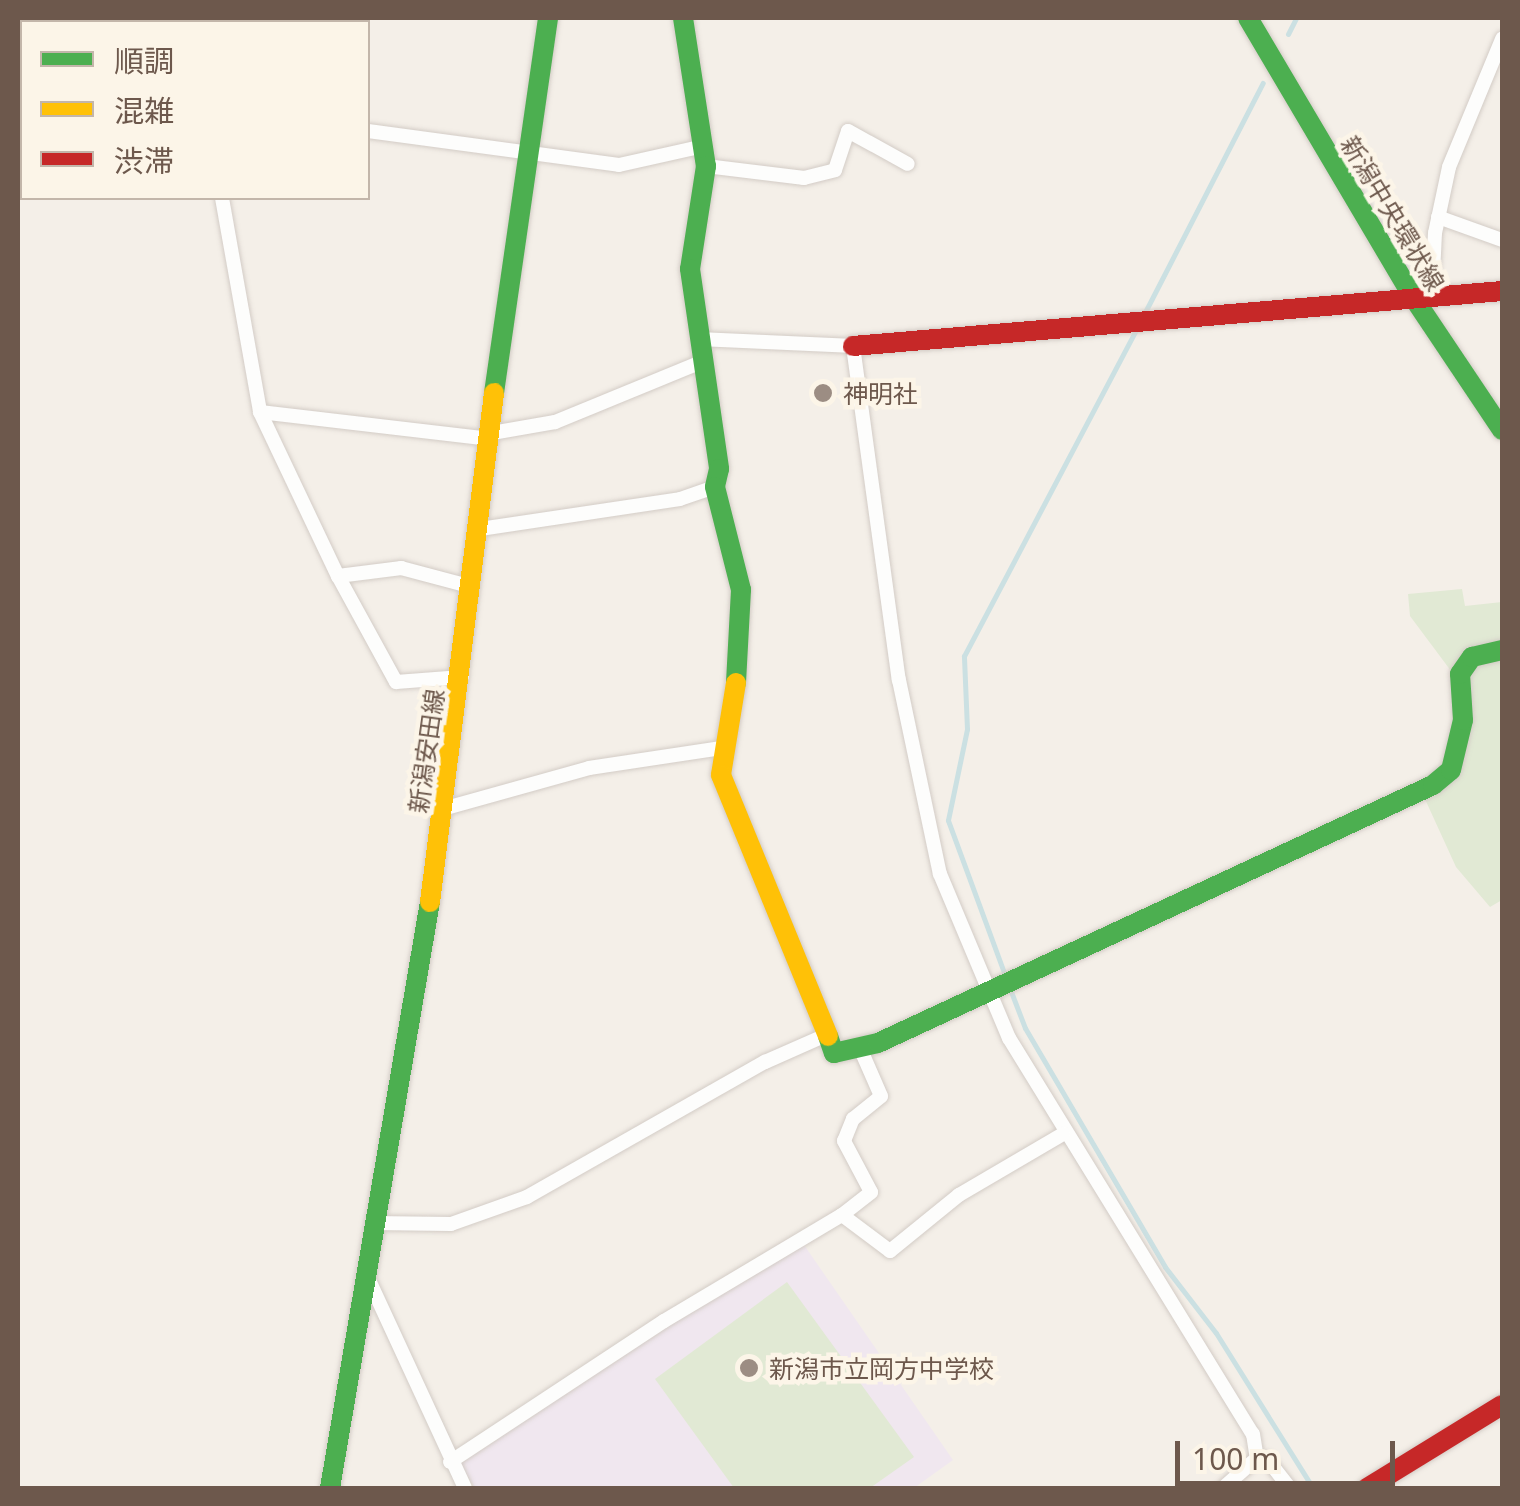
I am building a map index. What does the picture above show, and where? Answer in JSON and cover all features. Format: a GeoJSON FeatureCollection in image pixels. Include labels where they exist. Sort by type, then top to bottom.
{"type":"FeatureCollection","features":[{"type":"Feature","properties":{"kind":"street","name":"新潟安田線"},"geometry":{"type":"LineString","coordinates":[[330,1488],[363,1268],[446,808],[525,154],[548,18]]}},
{"type":"Feature","properties":{"kind":"street"},"geometry":{"type":"LineString","coordinates":[[684,18],[705,156],[690,268],[720,469],[715,487],[740,590],[743,636],[721,748],[721,775],[774,892],[824,1036],[834,1053],[860,1048],[987,993],[1433,786],[1451,770],[1463,720],[1460,674],[1472,657],[1502,650]]}},
{"type":"Feature","properties":{"kind":"street","name":"新潟中央環状線"},"geometry":{"type":"LineString","coordinates":[[1248,18],[1502,430]]}},
{"type":"Feature","properties":{"kind":"street"},"geometry":{"type":"LineString","coordinates":[[1422,296],[1449,168],[1502,39]]}},
{"type":"Feature","properties":{"kind":"street"},"geometry":{"type":"LineString","coordinates":[[370,132],[619,164],[705,156],[804,178],[834,170],[848,131],[908,164]]}},
{"type":"Feature","properties":{"kind":"street"},"geometry":{"type":"LineString","coordinates":[[222,200],[260,412],[338,576],[396,682],[462,677]]}},
{"type":"Feature","properties":{"kind":"street"},"geometry":{"type":"LineString","coordinates":[[1438,216],[1502,240]]}},
{"type":"Feature","properties":{"kind":"street"},"geometry":{"type":"LineString","coordinates":[[700,339],[853,346],[1502,292]]}},
{"type":"Feature","properties":{"kind":"street"},"geometry":{"type":"LineString","coordinates":[[853,346],[880,560],[930,835],[987,993],[1064,1134],[1253,1434],[1257,1458]]}},
{"type":"Feature","properties":{"kind":"street"},"geometry":{"type":"LineString","coordinates":[[260,412],[491,436],[555,422],[704,362]]}},
{"type":"Feature","properties":{"kind":"street"},"geometry":{"type":"LineString","coordinates":[[480,529],[680,498],[715,487]]}},
{"type":"Feature","properties":{"kind":"street"},"geometry":{"type":"LineString","coordinates":[[338,576],[400,568],[473,587]]}},
{"type":"Feature","properties":{"kind":"street"},"geometry":{"type":"LineString","coordinates":[[446,808],[589,768],[721,748]]}},
{"type":"Feature","properties":{"kind":"street"},"geometry":{"type":"LineString","coordinates":[[372,1223],[450,1224],[526,1197],[765,1062],[824,1036]]}},
{"type":"Feature","properties":{"kind":"street"},"geometry":{"type":"LineString","coordinates":[[450,1462],[664,1321],[842,1216],[871,1192],[844,1141],[853,1118],[881,1096],[860,1048]]}},
{"type":"Feature","properties":{"kind":"street"},"geometry":{"type":"LineString","coordinates":[[842,1216],[890,1250],[959,1195],[1064,1134]]}},
{"type":"Feature","properties":{"kind":"street"},"geometry":{"type":"LineString","coordinates":[[363,1268],[465,1488]]}},
{"type":"Feature","properties":{"kind":"street"},"geometry":{"type":"LineString","coordinates":[[1367,1488],[1502,1405]]}},
{"type":"Feature","properties":{"kind":"street"},"geometry":{"type":"LineString","coordinates":[[1223,1488],[1257,1458],[1267,1458],[1290,1488]]}},
{"type":"Feature","properties":{"kind":"shaded area","name":"新潟市立岡方中学校"},"geometry":{"type":"Polygon","coordinates":[[[802,1242],[953,1460],[914,1488],[475,1488],[460,1464],[723,1285],[802,1242]]]}},
{"type":"Feature","properties":{"kind":"green space"},"geometry":{"type":"Polygon","coordinates":[[[1462,589],[1465,606],[1502,602],[1502,900],[1490,907],[1456,867],[1419,786],[1458,750],[1451,671],[1410,616],[1408,594],[1462,589]]]}},
{"type":"Feature","properties":{"kind":"green space"},"geometry":{"type":"Polygon","coordinates":[[[787,1282],[914,1457],[870,1488],[734,1488],[655,1379],[787,1282]]]}},
{"type":"Feature","properties":{"kind":"waterway"},"geometry":{"type":"LineString","coordinates":[[1288,34],[1296,18]]}},
{"type":"Feature","properties":{"kind":"waterway"},"geometry":{"type":"LineString","coordinates":[[1143,316],[1263,83]]}},
{"type":"Feature","properties":{"kind":"waterway"},"geometry":{"type":"LineString","coordinates":[[1006,978],[948,820],[967,729],[964,656],[1136,330]]}},
{"type":"Feature","properties":{"kind":"waterway"},"geometry":{"type":"LineString","coordinates":[[1010,989],[1025,1028],[1165,1267],[1216,1333],[1313,1488]]}},
{"type":"Feature","properties":{"kind":"traffic: fast"},"geometry":{"type":"LineString","coordinates":[[494,393],[548,18]]}},
{"type":"Feature","properties":{"kind":"traffic: fast"},"geometry":{"type":"LineString","coordinates":[[683,18],[706,166],[690,269],[719,469],[715,487],[741,590],[736,683]]}},
{"type":"Feature","properties":{"kind":"traffic: fast"},"geometry":{"type":"LineString","coordinates":[[1248,18],[1413,297],[1502,430]]}},
{"type":"Feature","properties":{"kind":"traffic: fast"},"geometry":{"type":"LineString","coordinates":[[828,1036],[834,1053],[878,1043],[1433,785],[1451,770],[1463,720],[1460,674],[1472,657],[1502,650]]}},
{"type":"Feature","properties":{"kind":"traffic: fast"},"geometry":{"type":"LineString","coordinates":[[330,1488],[430,902]]}},
{"type":"Feature","properties":{"kind":"traffic: slow"},"geometry":{"type":"LineString","coordinates":[[430,902],[494,393]]}},
{"type":"Feature","properties":{"kind":"traffic: slow"},"geometry":{"type":"LineString","coordinates":[[736,683],[721,775],[828,1036]]}},
{"type":"Feature","properties":{"kind":"traffic: jam"},"geometry":{"type":"LineString","coordinates":[[853,346],[1502,291]]}},
{"type":"Feature","properties":{"kind":"traffic: jam"},"geometry":{"type":"LineString","coordinates":[[1367,1488],[1502,1405]]}},
{"type":"Feature","properties":{"kind":"place","name":"神明社"},"geometry":{"type":"Point","coordinates":[823,393]}},
{"type":"Feature","properties":{"kind":"place","name":"新潟市立岡方中学校"},"geometry":{"type":"Point","coordinates":[749,1368]}}]}
